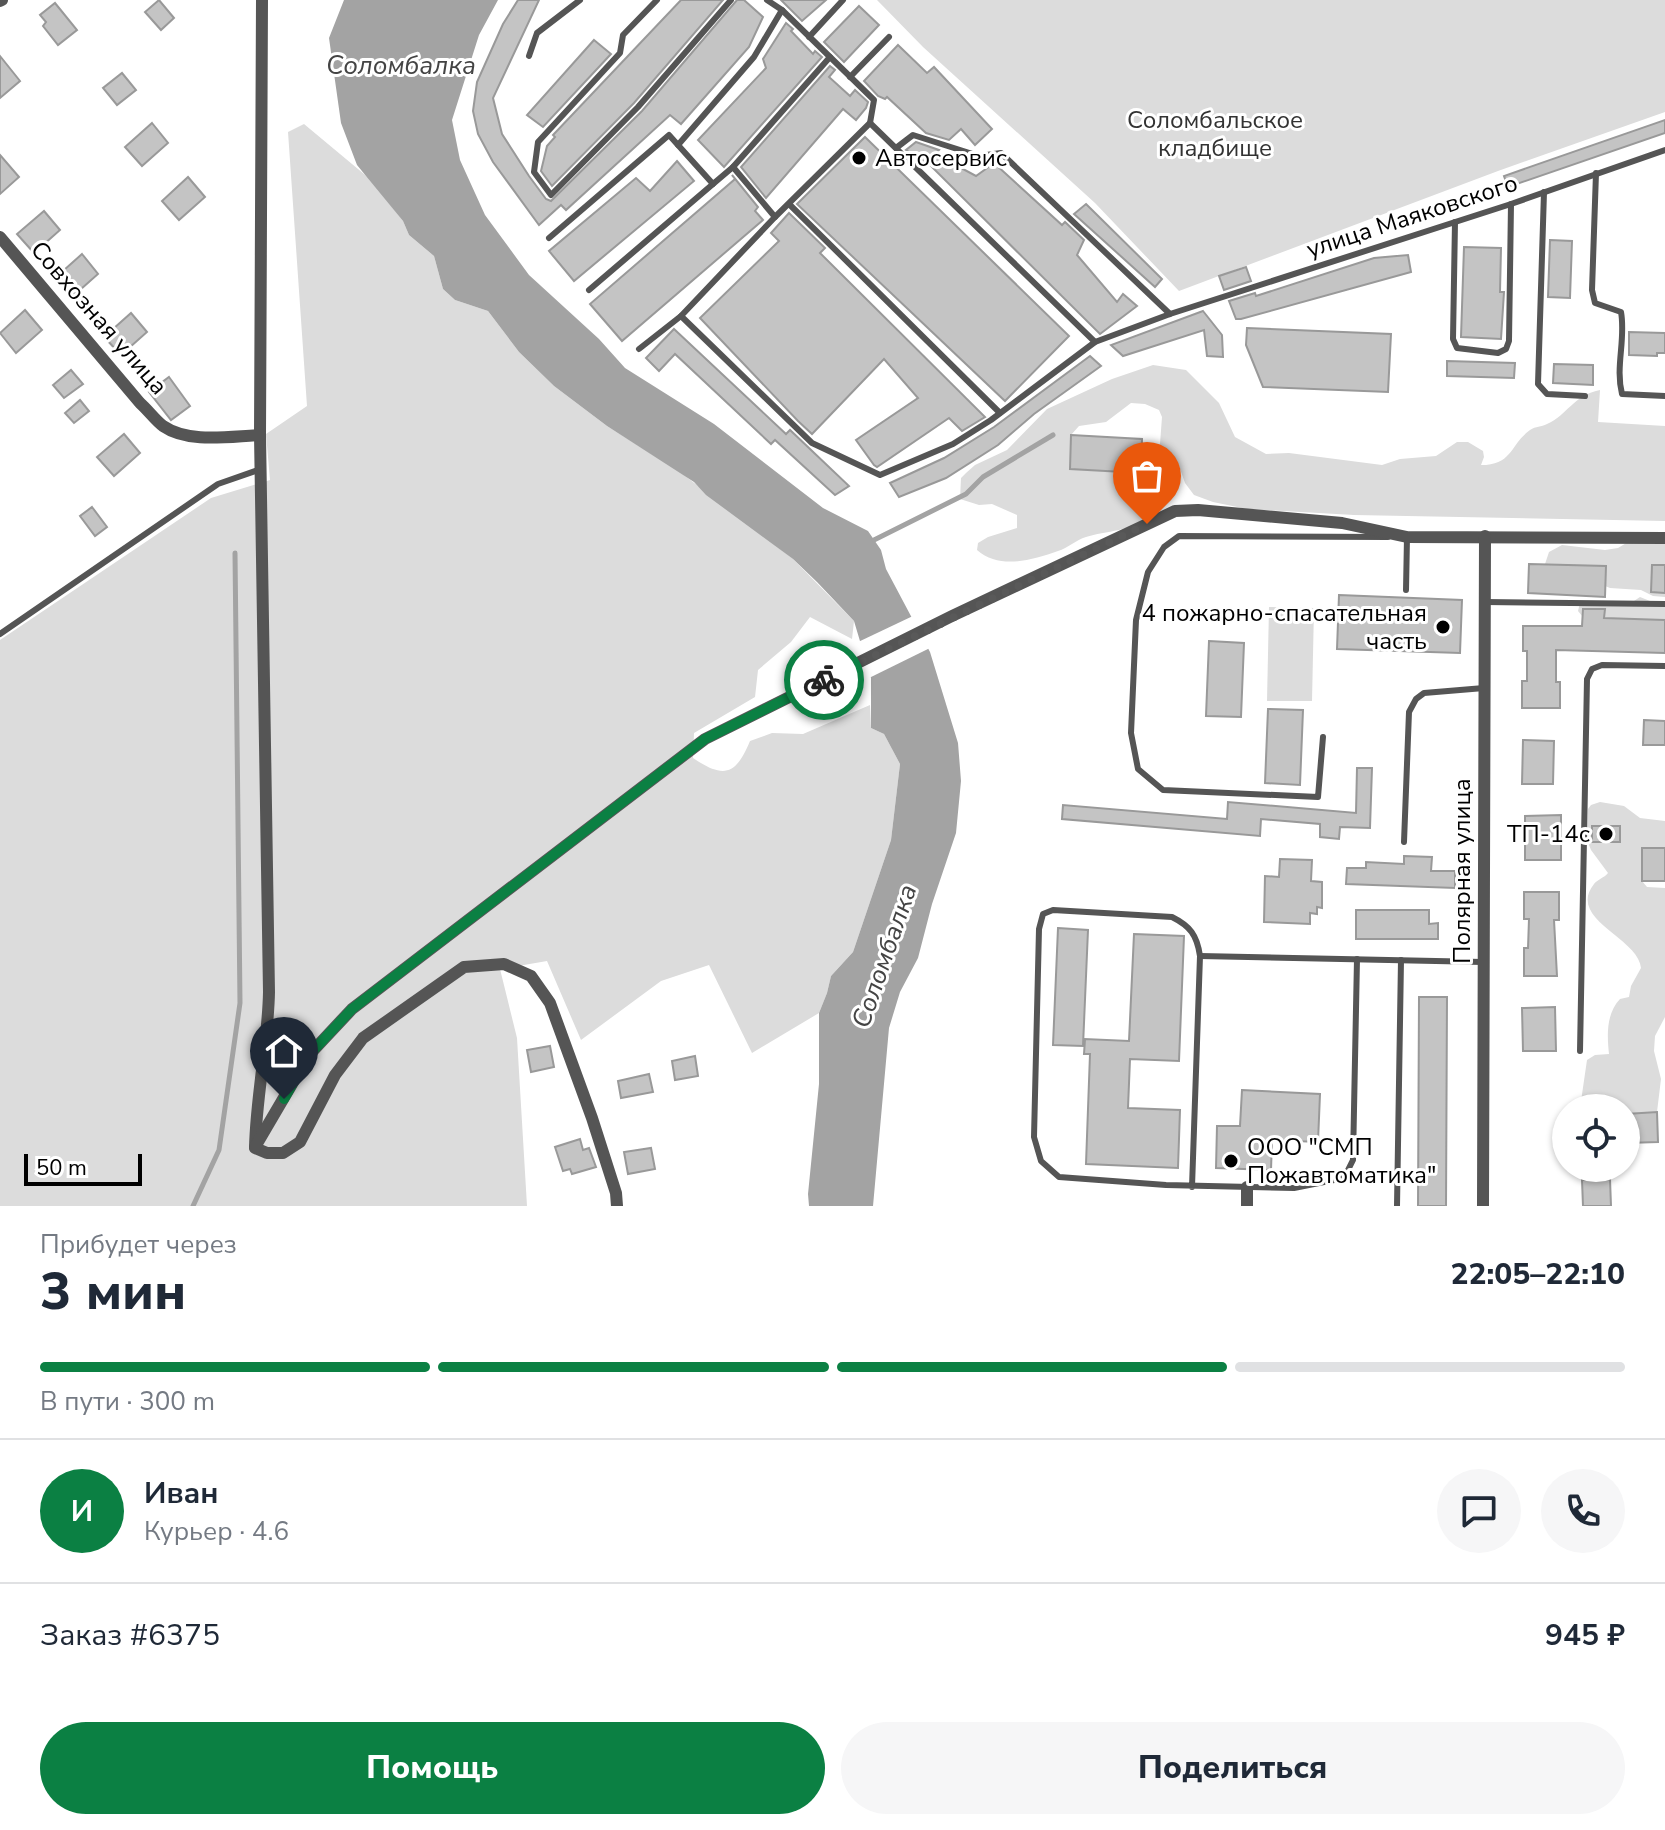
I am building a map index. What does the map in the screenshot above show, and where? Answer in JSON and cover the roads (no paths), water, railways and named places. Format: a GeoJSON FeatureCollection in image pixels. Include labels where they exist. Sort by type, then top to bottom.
{"type":"FeatureCollection","features":[{"type":"Feature","properties":{"kind":"street"},"geometry":{"type":"LineString","coordinates":[[255,1148],[269,992],[260,435],[262,0]]}},
{"type":"Feature","properties":{"kind":"street","name":"Совхозная улица"},"geometry":{"type":"LineString","coordinates":[[0,237],[163,426],[201,436],[260,435]]}},
{"type":"Feature","properties":{"kind":"street"},"geometry":{"type":"LineString","coordinates":[[255,1148],[309,1055],[352,1009],[705,739],[952,616],[1175,511],[1198,510],[1342,523],[1407,537],[1665,538]]}},
{"type":"Feature","properties":{"kind":"street","name":"Полярная улица"},"geometry":{"type":"LineString","coordinates":[[1483,1206],[1485,536]]}},
{"type":"Feature","properties":{"kind":"street"},"geometry":{"type":"LineString","coordinates":[[255,1148],[267,1153],[283,1153],[300,1142],[335,1075],[363,1038],[464,967],[504,964],[531,976],[550,1003],[592,1118],[616,1193],[617,1206]]}},
{"type":"Feature","properties":{"kind":"street"},"geometry":{"type":"LineString","coordinates":[[1247,1187],[1247,1206]]}},
{"type":"Feature","properties":{"kind":"lane"},"geometry":{"type":"LineString","coordinates":[[529,56],[537,33],[580,0]]}},
{"type":"Feature","properties":{"kind":"lane"},"geometry":{"type":"LineString","coordinates":[[657,0],[623,35],[620,53],[538,142],[534,172],[551,195],[638,107],[731,0]]}},
{"type":"Feature","properties":{"kind":"lane"},"geometry":{"type":"LineString","coordinates":[[639,349],[681,316],[870,123],[874,100],[782,10],[767,0]]}},
{"type":"Feature","properties":{"kind":"lane"},"geometry":{"type":"LineString","coordinates":[[809,37],[843,0]]}},
{"type":"Feature","properties":{"kind":"lane"},"geometry":{"type":"LineString","coordinates":[[678,145],[754,57],[782,10]]}},
{"type":"Feature","properties":{"kind":"lane"},"geometry":{"type":"LineString","coordinates":[[850,77],[889,37]]}},
{"type":"Feature","properties":{"kind":"lane"},"geometry":{"type":"LineString","coordinates":[[589,290],[733,167],[830,57]]}},
{"type":"Feature","properties":{"kind":"lane"},"geometry":{"type":"LineString","coordinates":[[870,123],[1095,342]]}},
{"type":"Feature","properties":{"kind":"lane"},"geometry":{"type":"LineString","coordinates":[[549,238],[669,135],[713,184]]}},
{"type":"Feature","properties":{"kind":"lane"},"geometry":{"type":"LineString","coordinates":[[896,148],[913,135],[979,156],[1001,153],[1170,314]]}},
{"type":"Feature","properties":{"kind":"lane","name":"улица Маяковского"},"geometry":{"type":"LineString","coordinates":[[681,316],[812,443],[880,475],[953,444],[1095,342],[1170,314],[1511,204],[1665,150]]}},
{"type":"Feature","properties":{"kind":"lane"},"geometry":{"type":"LineString","coordinates":[[733,167],[775,217]]}},
{"type":"Feature","properties":{"kind":"lane"},"geometry":{"type":"LineString","coordinates":[[1596,173],[1592,290],[1595,303],[1621,312],[1619,382],[1622,394],[1665,396]]}},
{"type":"Feature","properties":{"kind":"lane"},"geometry":{"type":"LineString","coordinates":[[1544,192],[1538,384],[1547,394],[1585,396]]}},
{"type":"Feature","properties":{"kind":"lane"},"geometry":{"type":"LineString","coordinates":[[789,204],[1000,413]]}},
{"type":"Feature","properties":{"kind":"lane"},"geometry":{"type":"LineString","coordinates":[[1455,222],[1453,339],[1457,348],[1498,353],[1506,349],[1509,341],[1511,204]]}},
{"type":"Feature","properties":{"kind":"lane"},"geometry":{"type":"LineString","coordinates":[[0,634],[218,484],[261,469]]}},
{"type":"Feature","properties":{"kind":"lane"},"geometry":{"type":"LineString","coordinates":[[1323,737],[1318,797],[1163,790],[1138,769],[1131,733],[1135,634],[1148,572],[1164,547],[1179,536],[1407,537],[1406,590]]}},
{"type":"Feature","properties":{"kind":"lane"},"geometry":{"type":"LineString","coordinates":[[1485,602],[1665,604]]}},
{"type":"Feature","properties":{"kind":"lane"},"geometry":{"type":"LineString","coordinates":[[1580,1051],[1587,679],[1592,669],[1602,665],[1665,666]]}},
{"type":"Feature","properties":{"kind":"lane"},"geometry":{"type":"LineString","coordinates":[[1404,842],[1409,712],[1416,699],[1424,693],[1484,688]]}},
{"type":"Feature","properties":{"kind":"lane"},"geometry":{"type":"LineString","coordinates":[[1192,1187],[1200,956],[1197,939],[1188,925],[1172,917],[1053,910],[1043,914],[1039,929],[1034,1137],[1041,1161],[1059,1177],[1192,1187],[1294,1188],[1334,1180],[1347,1172],[1353,1160],[1357,959]]}},
{"type":"Feature","properties":{"kind":"lane"},"geometry":{"type":"LineString","coordinates":[[1200,956],[1483,962]]}},
{"type":"Feature","properties":{"kind":"lane"},"geometry":{"type":"LineString","coordinates":[[1397,1206],[1401,960]]}},
{"type":"Feature","properties":{"kind":"water","name":"Соломбалка"},"geometry":{"type":"Polygon","coordinates":[[[344,0],[498,0],[479,35],[452,120],[460,160],[485,215],[529,275],[599,339],[625,368],[714,424],[823,508],[868,531],[881,550],[886,569],[930,652],[958,743],[961,781],[956,833],[918,958],[900,992],[889,1028],[873,1206],[809,1206],[808,1194],[819,1084],[819,1013],[831,976],[853,952],[891,840],[900,764],[884,734],[871,728],[871,678],[854,621],[793,559],[706,495],[694,482],[607,426],[554,386],[519,352],[488,311],[455,300],[443,289],[434,256],[409,235],[403,221],[357,165],[341,123],[329,38],[344,0]]]}},
{"type":"Feature","properties":{"kind":"waterway"},"geometry":{"type":"LineString","coordinates":[[874,540],[966,494],[983,477],[1053,435]]}},
{"type":"Feature","properties":{"kind":"waterway"},"geometry":{"type":"LineString","coordinates":[[193,1206],[219,1150],[240,1003],[235,553]]}},
{"type":"Feature","properties":{"kind":"place","name":"Автосервис"},"geometry":{"type":"Point","coordinates":[859,158]}},
{"type":"Feature","properties":{"kind":"place","name":"4 пожарно-спасательная часть"},"geometry":{"type":"Point","coordinates":[1443,627]}},
{"type":"Feature","properties":{"kind":"place","name":"ТП-14с"},"geometry":{"type":"Point","coordinates":[1606,834]}},
{"type":"Feature","properties":{"kind":"place","name":"ООО \"СМП Пожавтоматика\""},"geometry":{"type":"Point","coordinates":[1231,1161]}},
{"type":"Feature","properties":{"kind":"park label","name":"Соломбальское кладбище"},"geometry":{"type":"Point","coordinates":[1215,134]}}]}
